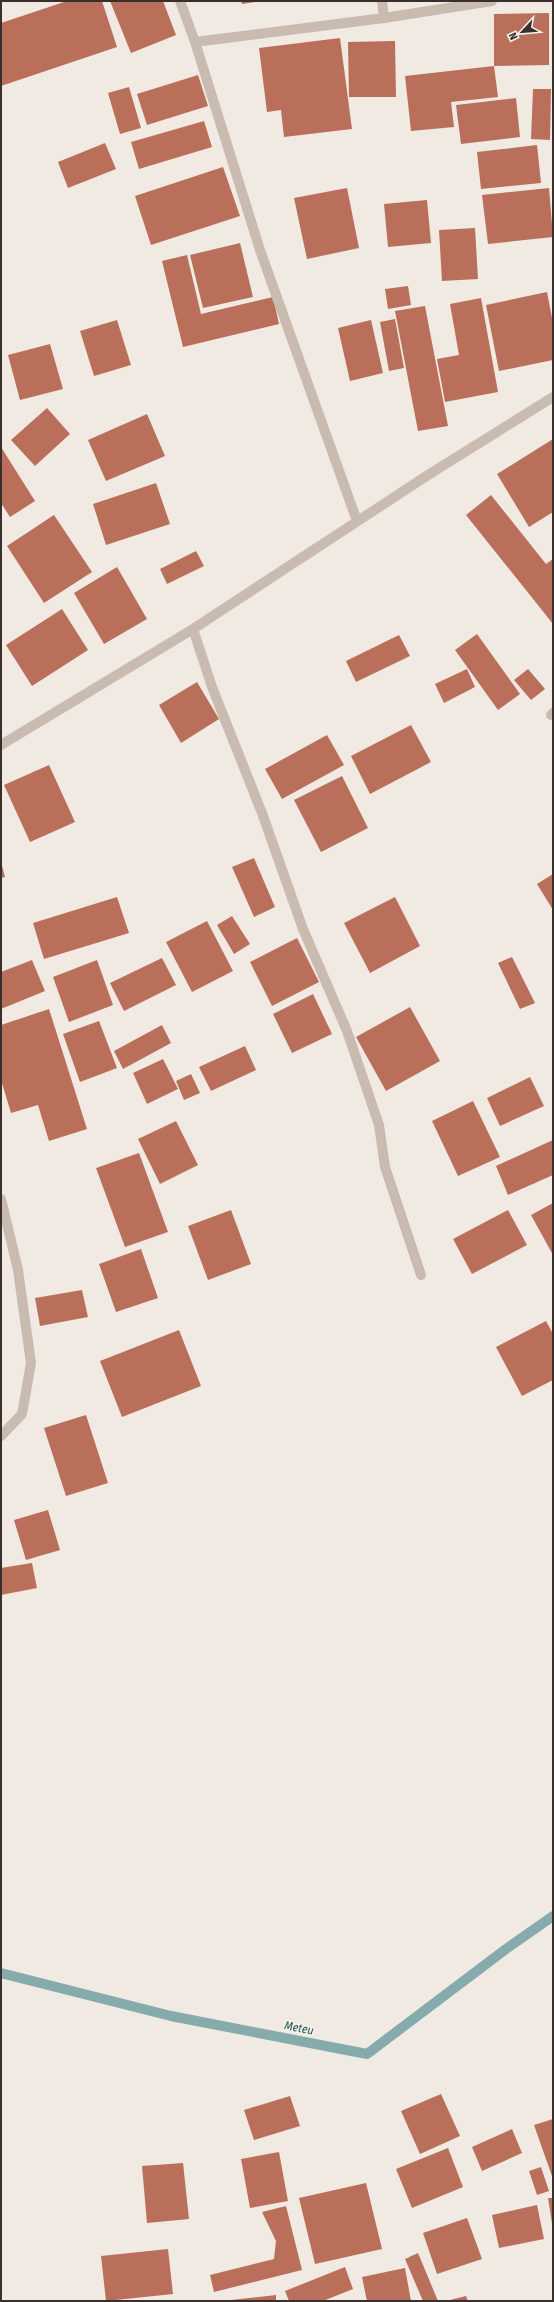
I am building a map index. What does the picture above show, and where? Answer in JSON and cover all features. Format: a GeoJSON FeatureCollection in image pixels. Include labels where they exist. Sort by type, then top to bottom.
{"type":"FeatureCollection","features":[{"type":"Feature","properties":{"kind":"street"},"geometry":{"type":"LineString","coordinates":[[180,1],[195,42],[260,250],[358,521]]}},
{"type":"Feature","properties":{"kind":"street"},"geometry":{"type":"LineString","coordinates":[[382,1],[384,18]]}},
{"type":"Feature","properties":{"kind":"street"},"geometry":{"type":"LineString","coordinates":[[195,42],[384,18],[492,1]]}},
{"type":"Feature","properties":{"kind":"street"},"geometry":{"type":"LineString","coordinates":[[1,745],[193,629],[358,521],[553,397]]}},
{"type":"Feature","properties":{"kind":"street"},"geometry":{"type":"LineString","coordinates":[[193,629],[212,687],[262,813],[303,930],[347,1031],[379,1125],[385,1167],[421,1274]]}},
{"type":"Feature","properties":{"kind":"street"},"geometry":{"type":"LineString","coordinates":[[1,1199],[18,1270],[31,1364],[22,1414],[1,1436]]}},
{"type":"Feature","properties":{"kind":"building"},"geometry":{"type":"Polygon","coordinates":[[[67,1],[102,1],[117,47],[1,86],[1,23],[67,1]]]}},
{"type":"Feature","properties":{"kind":"building"},"geometry":{"type":"Polygon","coordinates":[[[110,1],[163,1],[176,35],[131,53],[110,1]]]}},
{"type":"Feature","properties":{"kind":"building"},"geometry":{"type":"Polygon","coordinates":[[[241,1],[255,1],[255,2],[242,4],[241,1]]]}},
{"type":"Feature","properties":{"kind":"building"},"geometry":{"type":"Polygon","coordinates":[[[549,13],[549,65],[494,66],[494,14],[549,13]]]}},
{"type":"Feature","properties":{"kind":"building"},"geometry":{"type":"Polygon","coordinates":[[[340,38],[352,129],[284,137],[281,110],[267,112],[259,48],[340,38]]]}},
{"type":"Feature","properties":{"kind":"building"},"geometry":{"type":"Polygon","coordinates":[[[395,41],[396,97],[349,97],[348,42],[395,41]]]}},
{"type":"Feature","properties":{"kind":"building"},"geometry":{"type":"Polygon","coordinates":[[[494,66],[498,97],[451,102],[454,127],[411,131],[405,76],[494,66]]]}},
{"type":"Feature","properties":{"kind":"building"},"geometry":{"type":"Polygon","coordinates":[[[198,75],[208,106],[147,125],[137,94],[198,75]]]}},
{"type":"Feature","properties":{"kind":"building"},"geometry":{"type":"Polygon","coordinates":[[[129,87],[141,128],[120,134],[108,93],[129,87]]]}},
{"type":"Feature","properties":{"kind":"building"},"geometry":{"type":"Polygon","coordinates":[[[533,89],[551,89],[550,140],[531,139],[533,89]]]}},
{"type":"Feature","properties":{"kind":"building"},"geometry":{"type":"Polygon","coordinates":[[[516,98],[520,137],[461,144],[456,105],[516,98]]]}},
{"type":"Feature","properties":{"kind":"building"},"geometry":{"type":"Polygon","coordinates":[[[204,121],[212,147],[139,169],[131,142],[204,121]]]}},
{"type":"Feature","properties":{"kind":"building"},"geometry":{"type":"Polygon","coordinates":[[[105,143],[116,169],[68,188],[58,162],[105,143]]]}},
{"type":"Feature","properties":{"kind":"building"},"geometry":{"type":"Polygon","coordinates":[[[537,145],[541,183],[481,189],[477,152],[537,145]]]}},
{"type":"Feature","properties":{"kind":"building"},"geometry":{"type":"Polygon","coordinates":[[[223,167],[240,216],[151,245],[135,196],[223,167]]]}},
{"type":"Feature","properties":{"kind":"building"},"geometry":{"type":"Polygon","coordinates":[[[347,188],[359,248],[307,259],[294,198],[347,188]]]}},
{"type":"Feature","properties":{"kind":"building"},"geometry":{"type":"Polygon","coordinates":[[[549,188],[553,237],[488,244],[482,195],[549,188]]]}},
{"type":"Feature","properties":{"kind":"building"},"geometry":{"type":"Polygon","coordinates":[[[427,200],[431,243],[388,247],[384,204],[427,200]]]}},
{"type":"Feature","properties":{"kind":"building"},"geometry":{"type":"Polygon","coordinates":[[[475,228],[478,279],[442,281],[439,230],[475,228]]]}},
{"type":"Feature","properties":{"kind":"building"},"geometry":{"type":"Polygon","coordinates":[[[240,243],[253,297],[203,308],[190,255],[240,243]]]}},
{"type":"Feature","properties":{"kind":"building"},"geometry":{"type":"Polygon","coordinates":[[[187,255],[201,314],[273,297],[279,324],[183,347],[162,261],[187,255]]]}},
{"type":"Feature","properties":{"kind":"building"},"geometry":{"type":"Polygon","coordinates":[[[408,286],[411,305],[388,309],[385,289],[408,286]]]}},
{"type":"Feature","properties":{"kind":"building"},"geometry":{"type":"Polygon","coordinates":[[[547,292],[553,323],[553,360],[499,371],[486,305],[547,292]]]}},
{"type":"Feature","properties":{"kind":"building"},"geometry":{"type":"Polygon","coordinates":[[[481,298],[498,392],[445,402],[437,359],[459,355],[450,304],[481,298]]]}},
{"type":"Feature","properties":{"kind":"building"},"geometry":{"type":"Polygon","coordinates":[[[425,306],[448,426],[418,431],[395,311],[425,306]]]}},
{"type":"Feature","properties":{"kind":"building"},"geometry":{"type":"Polygon","coordinates":[[[395,319],[404,368],[389,371],[380,322],[395,319]]]}},
{"type":"Feature","properties":{"kind":"building"},"geometry":{"type":"Polygon","coordinates":[[[117,320],[131,365],[94,376],[80,331],[117,320]]]}},
{"type":"Feature","properties":{"kind":"building"},"geometry":{"type":"Polygon","coordinates":[[[371,320],[383,373],[350,381],[338,328],[371,320]]]}},
{"type":"Feature","properties":{"kind":"building"},"geometry":{"type":"Polygon","coordinates":[[[50,344],[63,389],[20,400],[8,355],[50,344]]]}},
{"type":"Feature","properties":{"kind":"building"},"geometry":{"type":"Polygon","coordinates":[[[47,408],[70,434],[35,466],[11,440],[47,408]]]}},
{"type":"Feature","properties":{"kind":"building"},"geometry":{"type":"Polygon","coordinates":[[[147,414],[165,456],[106,481],[88,440],[147,414]]]}},
{"type":"Feature","properties":{"kind":"building"},"geometry":{"type":"Polygon","coordinates":[[[553,439],[553,512],[529,527],[497,474],[553,439]]]}},
{"type":"Feature","properties":{"kind":"building"},"geometry":{"type":"Polygon","coordinates":[[[1,447],[35,501],[10,517],[1,503],[1,447]]]}},
{"type":"Feature","properties":{"kind":"building"},"geometry":{"type":"Polygon","coordinates":[[[156,483],[170,524],[106,545],[93,504],[156,483]]]}},
{"type":"Feature","properties":{"kind":"building"},"geometry":{"type":"Polygon","coordinates":[[[491,495],[546,564],[553,559],[553,624],[466,515],[491,495]]]}},
{"type":"Feature","properties":{"kind":"building"},"geometry":{"type":"Polygon","coordinates":[[[54,515],[92,572],[44,603],[7,546],[54,515]]]}},
{"type":"Feature","properties":{"kind":"building"},"geometry":{"type":"Polygon","coordinates":[[[196,551],[204,566],[167,584],[160,569],[196,551]]]}},
{"type":"Feature","properties":{"kind":"building"},"geometry":{"type":"Polygon","coordinates":[[[117,567],[147,619],[104,644],[74,593],[117,567]]]}},
{"type":"Feature","properties":{"kind":"building"},"geometry":{"type":"Polygon","coordinates":[[[62,609],[88,650],[32,686],[6,645],[62,609]]]}},
{"type":"Feature","properties":{"kind":"building"},"geometry":{"type":"Polygon","coordinates":[[[477,634],[520,694],[498,710],[455,650],[477,634]]]}},
{"type":"Feature","properties":{"kind":"building"},"geometry":{"type":"Polygon","coordinates":[[[399,635],[410,656],[356,682],[346,661],[399,635]]]}},
{"type":"Feature","properties":{"kind":"building"},"geometry":{"type":"Polygon","coordinates":[[[467,669],[475,687],[444,703],[435,684],[467,669]]]}},
{"type":"Feature","properties":{"kind":"building"},"geometry":{"type":"Polygon","coordinates":[[[528,669],[545,689],[531,700],[514,680],[528,669]]]}},
{"type":"Feature","properties":{"kind":"building"},"geometry":{"type":"Polygon","coordinates":[[[197,682],[219,719],[181,743],[159,705],[197,682]]]}},
{"type":"Feature","properties":{"kind":"building"},"geometry":{"type":"Polygon","coordinates":[[[411,725],[431,762],[370,794],[351,756],[411,725]]]}},
{"type":"Feature","properties":{"kind":"building"},"geometry":{"type":"Polygon","coordinates":[[[327,735],[344,765],[282,799],[265,769],[327,735]]]}},
{"type":"Feature","properties":{"kind":"building"},"geometry":{"type":"Polygon","coordinates":[[[49,765],[75,822],[30,842],[4,785],[49,765]]]}},
{"type":"Feature","properties":{"kind":"building"},"geometry":{"type":"Polygon","coordinates":[[[342,776],[368,828],[321,852],[294,800],[342,776]]]}},
{"type":"Feature","properties":{"kind":"building"},"geometry":{"type":"Polygon","coordinates":[[[254,858],[275,907],[254,917],[232,867],[254,858]]]}},
{"type":"Feature","properties":{"kind":"building"},"geometry":{"type":"Polygon","coordinates":[[[1,862],[5,877],[1,878],[1,862]]]}},
{"type":"Feature","properties":{"kind":"building"},"geometry":{"type":"Polygon","coordinates":[[[553,874],[553,910],[537,884],[553,874]]]}},
{"type":"Feature","properties":{"kind":"building"},"geometry":{"type":"Polygon","coordinates":[[[117,897],[129,933],[44,959],[33,923],[117,897]]]}},
{"type":"Feature","properties":{"kind":"building"},"geometry":{"type":"Polygon","coordinates":[[[395,897],[420,946],[370,973],[344,923],[395,897]]]}},
{"type":"Feature","properties":{"kind":"building"},"geometry":{"type":"Polygon","coordinates":[[[232,916],[250,944],[234,954],[217,925],[232,916]]]}},
{"type":"Feature","properties":{"kind":"building"},"geometry":{"type":"Polygon","coordinates":[[[207,921],[233,971],[192,992],[166,942],[207,921]]]}},
{"type":"Feature","properties":{"kind":"building"},"geometry":{"type":"Polygon","coordinates":[[[297,938],[319,982],[272,1006],[250,962],[297,938]]]}},
{"type":"Feature","properties":{"kind":"building"},"geometry":{"type":"Polygon","coordinates":[[[512,957],[535,1003],[520,1009],[498,963],[512,957]]]}},
{"type":"Feature","properties":{"kind":"building"},"geometry":{"type":"Polygon","coordinates":[[[162,958],[176,985],[124,1011],[110,983],[162,958]]]}},
{"type":"Feature","properties":{"kind":"building"},"geometry":{"type":"Polygon","coordinates":[[[32,960],[45,991],[1,1009],[1,972],[32,960]]]}},
{"type":"Feature","properties":{"kind":"building"},"geometry":{"type":"Polygon","coordinates":[[[97,960],[113,1005],[69,1022],[53,977],[97,960]]]}},
{"type":"Feature","properties":{"kind":"building"},"geometry":{"type":"Polygon","coordinates":[[[313,994],[332,1034],[292,1053],[273,1014],[313,994]]]}},
{"type":"Feature","properties":{"kind":"building"},"geometry":{"type":"Polygon","coordinates":[[[410,1007],[440,1061],[386,1091],[356,1037],[410,1007]]]}},
{"type":"Feature","properties":{"kind":"building"},"geometry":{"type":"Polygon","coordinates":[[[49,1009],[87,1129],[49,1141],[38,1105],[11,1113],[1,1080],[1,1025],[49,1009]]]}},
{"type":"Feature","properties":{"kind":"building"},"geometry":{"type":"Polygon","coordinates":[[[99,1021],[117,1068],[80,1082],[63,1034],[99,1021]]]}},
{"type":"Feature","properties":{"kind":"building"},"geometry":{"type":"Polygon","coordinates":[[[162,1025],[171,1043],[123,1069],[114,1051],[162,1025]]]}},
{"type":"Feature","properties":{"kind":"building"},"geometry":{"type":"Polygon","coordinates":[[[245,1046],[256,1070],[211,1091],[199,1067],[245,1046]]]}},
{"type":"Feature","properties":{"kind":"building"},"geometry":{"type":"Polygon","coordinates":[[[163,1059],[178,1089],[147,1104],[133,1073],[163,1059]]]}},
{"type":"Feature","properties":{"kind":"building"},"geometry":{"type":"Polygon","coordinates":[[[191,1074],[200,1093],[184,1100],[176,1081],[191,1074]]]}},
{"type":"Feature","properties":{"kind":"building"},"geometry":{"type":"Polygon","coordinates":[[[530,1077],[544,1106],[500,1126],[487,1098],[530,1077]]]}},
{"type":"Feature","properties":{"kind":"building"},"geometry":{"type":"Polygon","coordinates":[[[473,1101],[500,1157],[458,1176],[432,1121],[473,1101]]]}},
{"type":"Feature","properties":{"kind":"building"},"geometry":{"type":"Polygon","coordinates":[[[176,1121],[198,1165],[160,1184],[138,1139],[176,1121]]]}},
{"type":"Feature","properties":{"kind":"building"},"geometry":{"type":"Polygon","coordinates":[[[553,1140],[553,1175],[508,1195],[496,1166],[553,1140]]]}},
{"type":"Feature","properties":{"kind":"building"},"geometry":{"type":"Polygon","coordinates":[[[139,1153],[168,1232],[125,1247],[96,1168],[139,1153]]]}},
{"type":"Feature","properties":{"kind":"building"},"geometry":{"type":"Polygon","coordinates":[[[553,1203],[553,1255],[531,1215],[553,1203]]]}},
{"type":"Feature","properties":{"kind":"building"},"geometry":{"type":"Polygon","coordinates":[[[231,1210],[251,1264],[208,1280],[188,1226],[231,1210]]]}},
{"type":"Feature","properties":{"kind":"building"},"geometry":{"type":"Polygon","coordinates":[[[508,1210],[527,1245],[472,1274],[453,1239],[508,1210]]]}},
{"type":"Feature","properties":{"kind":"building"},"geometry":{"type":"Polygon","coordinates":[[[141,1249],[158,1298],[116,1312],[99,1264],[141,1249]]]}},
{"type":"Feature","properties":{"kind":"building"},"geometry":{"type":"Polygon","coordinates":[[[82,1290],[88,1317],[40,1326],[35,1298],[82,1290]]]}},
{"type":"Feature","properties":{"kind":"building"},"geometry":{"type":"Polygon","coordinates":[[[546,1321],[553,1334],[553,1380],[522,1396],[496,1347],[546,1321]]]}},
{"type":"Feature","properties":{"kind":"building"},"geometry":{"type":"Polygon","coordinates":[[[179,1330],[201,1386],[122,1417],[100,1361],[179,1330]]]}},
{"type":"Feature","properties":{"kind":"building"},"geometry":{"type":"Polygon","coordinates":[[[86,1415],[108,1483],[66,1496],[44,1428],[86,1415]]]}},
{"type":"Feature","properties":{"kind":"building"},"geometry":{"type":"Polygon","coordinates":[[[48,1510],[60,1550],[26,1560],[14,1520],[48,1510]]]}},
{"type":"Feature","properties":{"kind":"building"},"geometry":{"type":"Polygon","coordinates":[[[32,1563],[37,1588],[1,1595],[1,1568],[32,1563]]]}},
{"type":"Feature","properties":{"kind":"building"},"geometry":{"type":"Polygon","coordinates":[[[441,2094],[460,2136],[420,2154],[401,2111],[441,2094]]]}},
{"type":"Feature","properties":{"kind":"building"},"geometry":{"type":"Polygon","coordinates":[[[290,2096],[300,2126],[254,2140],[244,2110],[290,2096]]]}},
{"type":"Feature","properties":{"kind":"building"},"geometry":{"type":"Polygon","coordinates":[[[553,2119],[553,2179],[534,2125],[553,2119]]]}},
{"type":"Feature","properties":{"kind":"building"},"geometry":{"type":"Polygon","coordinates":[[[512,2129],[522,2153],[482,2171],[472,2147],[512,2129]]]}},
{"type":"Feature","properties":{"kind":"building"},"geometry":{"type":"Polygon","coordinates":[[[448,2148],[463,2187],[412,2208],[396,2169],[448,2148]]]}},
{"type":"Feature","properties":{"kind":"building"},"geometry":{"type":"Polygon","coordinates":[[[279,2152],[288,2201],[250,2208],[241,2159],[279,2152]]]}},
{"type":"Feature","properties":{"kind":"building"},"geometry":{"type":"Polygon","coordinates":[[[183,2163],[189,2219],[147,2223],[142,2166],[183,2163]]]}},
{"type":"Feature","properties":{"kind":"building"},"geometry":{"type":"Polygon","coordinates":[[[541,2167],[549,2191],[537,2195],[529,2171],[541,2167]]]}},
{"type":"Feature","properties":{"kind":"building"},"geometry":{"type":"Polygon","coordinates":[[[366,2183],[382,2249],[315,2264],[299,2198],[366,2183]]]}},
{"type":"Feature","properties":{"kind":"building"},"geometry":{"type":"Polygon","coordinates":[[[548,2198],[553,2198],[553,2223],[552,2223],[548,2198]]]}},
{"type":"Feature","properties":{"kind":"building"},"geometry":{"type":"Polygon","coordinates":[[[537,2205],[544,2239],[499,2248],[492,2215],[537,2205]]]}},
{"type":"Feature","properties":{"kind":"building"},"geometry":{"type":"Polygon","coordinates":[[[286,2206],[302,2270],[214,2292],[210,2275],[274,2259],[276,2241],[262,2212],[286,2206]]]}},
{"type":"Feature","properties":{"kind":"building"},"geometry":{"type":"Polygon","coordinates":[[[467,2218],[482,2259],[437,2274],[423,2233],[467,2218]]]}},
{"type":"Feature","properties":{"kind":"building"},"geometry":{"type":"Polygon","coordinates":[[[168,2249],[173,2294],[106,2301],[101,2256],[168,2249]]]}},
{"type":"Feature","properties":{"kind":"building"},"geometry":{"type":"Polygon","coordinates":[[[418,2253],[438,2301],[423,2301],[405,2259],[418,2253]]]}},
{"type":"Feature","properties":{"kind":"building"},"geometry":{"type":"Polygon","coordinates":[[[345,2267],[353,2289],[323,2301],[289,2301],[285,2291],[345,2267]]]}},
{"type":"Feature","properties":{"kind":"building"},"geometry":{"type":"Polygon","coordinates":[[[405,2268],[411,2301],[367,2301],[362,2277],[405,2268]]]}},
{"type":"Feature","properties":{"kind":"building"},"geometry":{"type":"Polygon","coordinates":[[[276,2295],[276,2301],[231,2301],[231,2300],[276,2295]]]}},
{"type":"Feature","properties":{"kind":"building"},"geometry":{"type":"Polygon","coordinates":[[[466,2296],[468,2301],[450,2301],[450,2300],[466,2296]]]}},
{"type":"Feature","properties":{"kind":"waterway","name":"Meteu"},"geometry":{"type":"LineString","coordinates":[[1,1973],[171,2016],[367,2054],[506,1949],[553,1916]]}}]}
